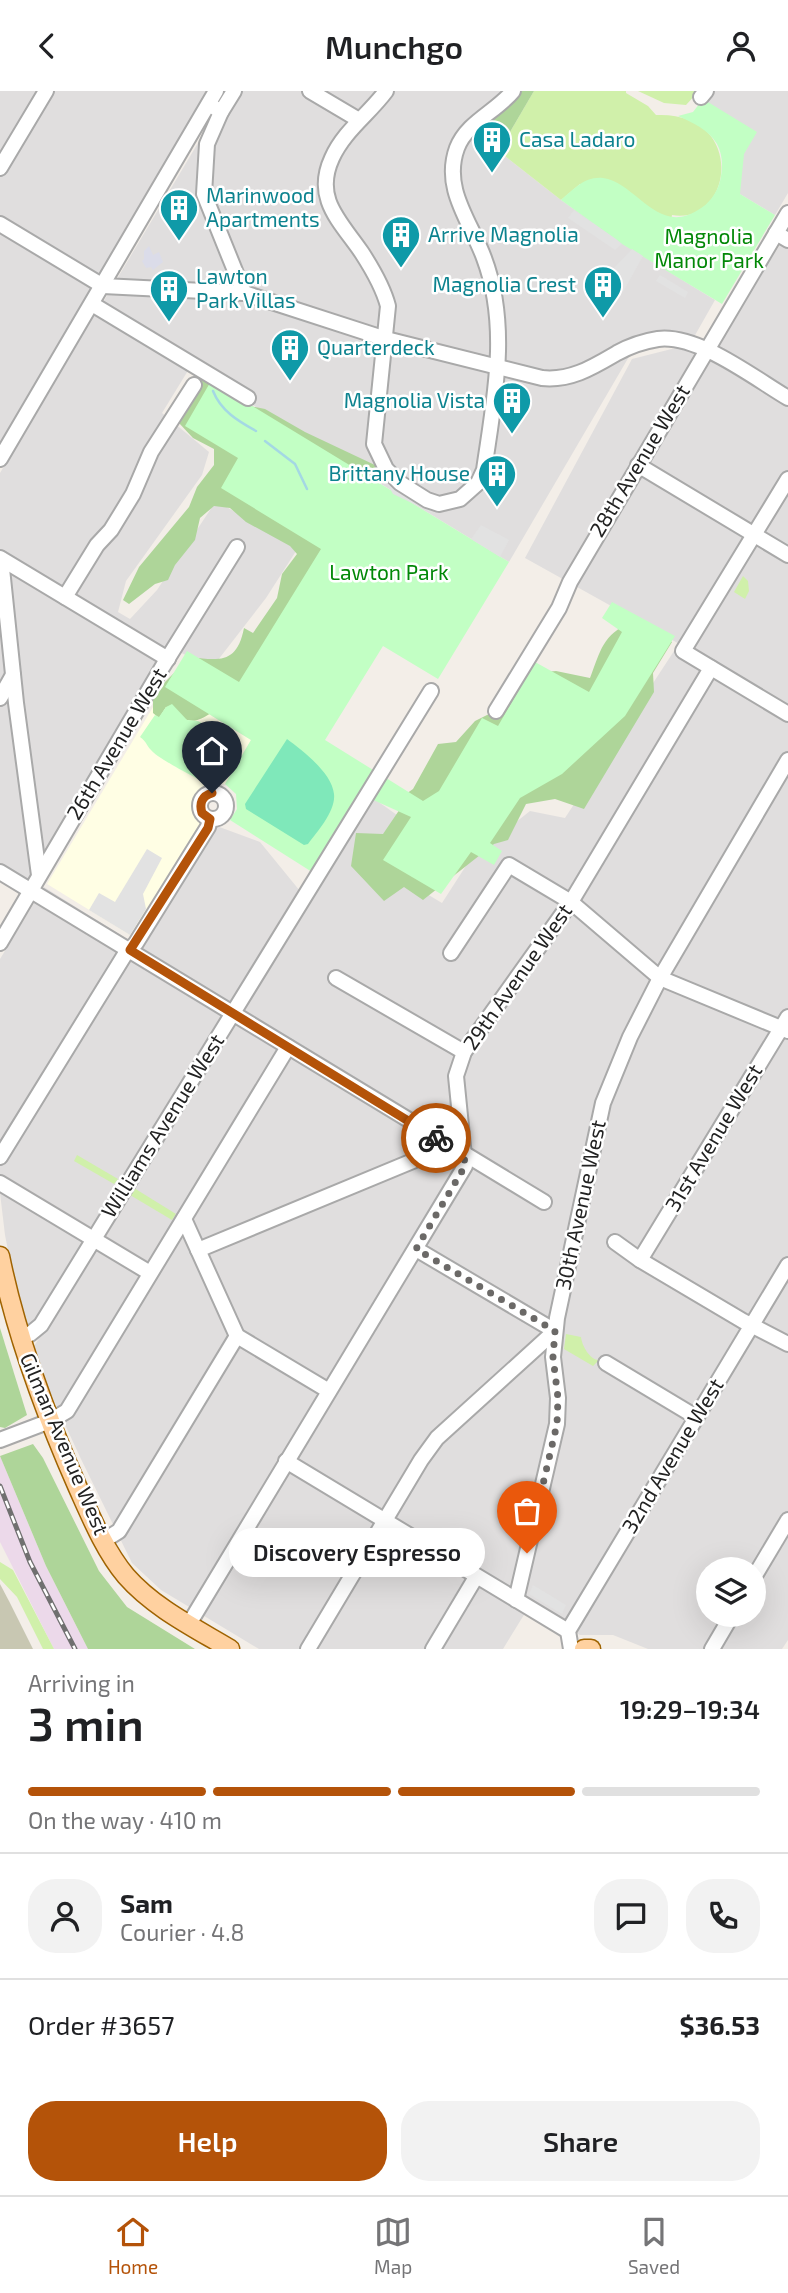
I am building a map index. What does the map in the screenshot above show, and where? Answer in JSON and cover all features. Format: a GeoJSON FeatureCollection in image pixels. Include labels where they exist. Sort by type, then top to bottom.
{"type":"FeatureCollection","features":[{"type":"Feature","properties":{"kind":"main road","name":"Gilman Avenue West"},"geometry":{"type":"LineString","coordinates":[[0,1256],[20,1338],[50,1421],[103,1541],[119,1567],[152,1601],[230,1649]]}},
{"type":"Feature","properties":{"kind":"main road"},"geometry":{"type":"LineString","coordinates":[[584,1649],[591,1649]]}},
{"type":"Feature","properties":{"kind":"street"},"geometry":{"type":"LineString","coordinates":[[0,168],[46,91]]}},
{"type":"Feature","properties":{"kind":"street"},"geometry":{"type":"LineString","coordinates":[[0,459],[215,102],[234,91]]}},
{"type":"Feature","properties":{"kind":"street"},"geometry":{"type":"LineString","coordinates":[[310,91],[359,120]]}},
{"type":"Feature","properties":{"kind":"street"},"geometry":{"type":"LineString","coordinates":[[386,91],[359,120],[332,157],[326,176],[325,194],[341,227],[362,253],[384,291],[388,306],[374,444],[386,469],[400,483],[439,505],[460,499],[478,483],[484,470],[499,368],[494,297],[486,262],[474,231],[455,196],[454,160],[457,147],[466,132],[513,91]]}},
{"type":"Feature","properties":{"kind":"street"},"geometry":{"type":"LineString","coordinates":[[215,102],[207,143],[204,194],[243,293]]}},
{"type":"Feature","properties":{"kind":"street","name":"28th Avenue West"},"geometry":{"type":"LineString","coordinates":[[496,711],[559,608],[570,582],[706,351],[782,236],[788,213]]}},
{"type":"Feature","properties":{"kind":"street"},"geometry":{"type":"LineString","coordinates":[[0,225],[103,286],[243,293],[386,339],[533,377],[554,379],[580,373],[624,350],[656,339],[688,342],[788,398]]}},
{"type":"Feature","properties":{"kind":"street"},"geometry":{"type":"LineString","coordinates":[[92,304],[248,398]]}},
{"type":"Feature","properties":{"kind":"street"},"geometry":{"type":"LineString","coordinates":[[65,597],[97,545],[111,530],[133,495],[151,452],[194,385]]}},
{"type":"Feature","properties":{"kind":"street"},"geometry":{"type":"LineString","coordinates":[[638,465],[788,555]]}},
{"type":"Feature","properties":{"kind":"street"},"geometry":{"type":"LineString","coordinates":[[788,479],[683,651],[788,714]]}},
{"type":"Feature","properties":{"kind":"street","name":"26th Avenue West"},"geometry":{"type":"LineString","coordinates":[[0,943],[237,547]]}},
{"type":"Feature","properties":{"kind":"street"},"geometry":{"type":"LineString","coordinates":[[1,558],[168,659]]}},
{"type":"Feature","properties":{"kind":"street"},"geometry":{"type":"LineString","coordinates":[[1,558],[39,875]]}},
{"type":"Feature","properties":{"kind":"street","name":"29th Avenue West"},"geometry":{"type":"LineString","coordinates":[[189,1625],[465,1166],[456,1076],[464,1052],[571,902],[711,668]]}},
{"type":"Feature","properties":{"kind":"street"},"geometry":{"type":"LineString","coordinates":[[0,698],[13,675]]}},
{"type":"Feature","properties":{"kind":"street","name":"Williams Avenue West"},"geometry":{"type":"LineString","coordinates":[[20,1338],[41,1325],[431,691]]}},
{"type":"Feature","properties":{"kind":"street","name":"30th Avenue West"},"geometry":{"type":"LineString","coordinates":[[555,1331],[603,1103],[630,1037],[660,978],[788,760]]}},
{"type":"Feature","properties":{"kind":"street"},"geometry":{"type":"LineString","coordinates":[[0,1157],[208,828],[210,819]]}},
{"type":"Feature","properties":{"kind":"street"},"geometry":{"type":"LineString","coordinates":[[452,953],[509,865],[571,902],[660,978],[786,1025]]}},
{"type":"Feature","properties":{"kind":"street"},"geometry":{"type":"LineString","coordinates":[[0,871],[544,1202]]}},
{"type":"Feature","properties":{"kind":"street"},"geometry":{"type":"LineString","coordinates":[[337,978],[464,1052]]}},
{"type":"Feature","properties":{"kind":"street","name":"31st Avenue West"},"geometry":{"type":"LineString","coordinates":[[640,1260],[786,1025]]}},
{"type":"Feature","properties":{"kind":"street"},"geometry":{"type":"LineString","coordinates":[[0,1440],[50,1421],[67,1411],[288,1048]]}},
{"type":"Feature","properties":{"kind":"street"},"geometry":{"type":"LineString","coordinates":[[198,1250],[449,1146]]}},
{"type":"Feature","properties":{"kind":"street"},"geometry":{"type":"LineString","coordinates":[[0,1183],[150,1273]]}},
{"type":"Feature","properties":{"kind":"street"},"geometry":{"type":"LineString","coordinates":[[184,1219],[237,1336],[329,1391]]}},
{"type":"Feature","properties":{"kind":"street"},"geometry":{"type":"LineString","coordinates":[[615,1241],[640,1260],[788,1344]]}},
{"type":"Feature","properties":{"kind":"street"},"geometry":{"type":"LineString","coordinates":[[416,1249],[555,1331]]}},
{"type":"Feature","properties":{"kind":"street","name":"32nd Avenue West"},"geometry":{"type":"LineString","coordinates":[[568,1631],[788,1265]]}},
{"type":"Feature","properties":{"kind":"street"},"geometry":{"type":"LineString","coordinates":[[308,1649],[384,1521],[438,1438],[555,1331]]}},
{"type":"Feature","properties":{"kind":"street"},"geometry":{"type":"LineString","coordinates":[[516,1600],[557,1424],[558,1398],[553,1357],[555,1331]]}},
{"type":"Feature","properties":{"kind":"street"},"geometry":{"type":"LineString","coordinates":[[103,1541],[119,1531],[237,1336]]}},
{"type":"Feature","properties":{"kind":"street"},"geometry":{"type":"LineString","coordinates":[[606,1363],[696,1417]]}},
{"type":"Feature","properties":{"kind":"street"},"geometry":{"type":"LineString","coordinates":[[286,1461],[568,1631],[571,1649]]}},
{"type":"Feature","properties":{"kind":"street"},"geometry":{"type":"LineString","coordinates":[[766,1557],[788,1520]]}},
{"type":"Feature","properties":{"kind":"street"},"geometry":{"type":"LineString","coordinates":[[433,1649],[476,1577]]}},
{"type":"Feature","properties":{"kind":"street"},"geometry":{"type":"LineString","coordinates":[[712,1649],[725,1627]]}},
{"type":"Feature","properties":{"kind":"shaded area"},"geometry":{"type":"Polygon","coordinates":[[[0,91],[208,91],[0,447],[0,91]]]}},
{"type":"Feature","properties":{"kind":"shaded area"},"geometry":{"type":"Polygon","coordinates":[[[229,91],[508,91],[471,132],[625,245],[715,300],[694,337],[630,355],[509,562],[271,417],[102,304],[229,91]]]}},
{"type":"Feature","properties":{"kind":"shaded area"},"geometry":{"type":"Polygon","coordinates":[[[694,91],[788,91],[788,193],[775,215],[740,194],[703,99],[694,91]]]}},
{"type":"Feature","properties":{"kind":"shaded area"},"geometry":{"type":"Polygon","coordinates":[[[574,210],[622,244],[615,250],[568,218],[574,210]]]}},
{"type":"Feature","properties":{"kind":"shaded area"},"geometry":{"type":"Polygon","coordinates":[[[788,232],[788,709],[692,651],[525,558],[632,359],[723,336],[788,232]]]}},
{"type":"Feature","properties":{"kind":"shaded area"},"geometry":{"type":"Polygon","coordinates":[[[149,246],[153,255],[159,252],[163,262],[153,270],[151,267],[146,268],[142,261],[144,251],[149,246]]]}},
{"type":"Feature","properties":{"kind":"shaded area"},"geometry":{"type":"Polygon","coordinates":[[[632,249],[643,256],[623,292],[611,271],[632,249]]]}},
{"type":"Feature","properties":{"kind":"shaded area"},"geometry":{"type":"Polygon","coordinates":[[[660,275],[688,292],[685,298],[656,281],[660,275]]]}},
{"type":"Feature","properties":{"kind":"shaded area"},"geometry":{"type":"Polygon","coordinates":[[[96,311],[189,369],[162,413],[209,452],[202,475],[126,581],[118,612],[130,619],[157,590],[216,501],[298,548],[266,598],[211,669],[167,645],[28,881],[0,863],[0,473],[96,311]]]}},
{"type":"Feature","properties":{"kind":"shaded area"},"geometry":{"type":"Polygon","coordinates":[[[388,478],[433,507],[431,512],[393,494],[386,481],[388,478]]]}},
{"type":"Feature","properties":{"kind":"shaded area"},"geometry":{"type":"Polygon","coordinates":[[[481,525],[509,540],[500,557],[471,539],[481,525]]]}},
{"type":"Feature","properties":{"kind":"shaded area"},"geometry":{"type":"Polygon","coordinates":[[[674,651],[788,720],[788,1640],[782,1649],[648,1649],[613,1635],[580,1635],[530,1605],[503,1649],[259,1649],[161,1590],[132,1563],[31,1351],[373,798],[404,820],[377,864],[442,903],[471,858],[530,811],[565,818],[674,651]]]}},
{"type":"Feature","properties":{"kind":"shaded area"},"geometry":{"type":"Polygon","coordinates":[[[165,687],[251,740],[225,784],[206,785],[195,804],[201,822],[130,935],[47,884],[165,687]]]}},
{"type":"Feature","properties":{"kind":"shaded area"},"geometry":{"type":"Polygon","coordinates":[[[214,825],[260,842],[300,891],[25,1337],[5,1235],[0,1193],[0,959],[44,887],[138,946],[214,825]]]}},
{"type":"Feature","properties":{"kind":"shaded area"},"geometry":{"type":"Polygon","coordinates":[[[147,849],[162,858],[143,894],[146,909],[130,935],[89,910],[99,893],[115,902],[147,849]]]}},
{"type":"Feature","properties":{"kind":"shaded area"},"geometry":{"type":"Polygon","coordinates":[[[0,1456],[46,1566],[88,1649],[54,1649],[0,1542],[0,1456]]]}},
{"type":"Feature","properties":{"kind":"shaded area"},"geometry":{"type":"Polygon","coordinates":[[[0,1584],[10,1603],[33,1649],[0,1649],[0,1584]]]}},
{"type":"Feature","properties":{"kind":"shaded area"},"geometry":{"type":"Polygon","coordinates":[[[533,1585],[566,1605],[562,1614],[529,1594],[533,1585]]]}},
{"type":"Feature","properties":{"kind":"green space"},"geometry":{"type":"Polygon","coordinates":[[[508,91],[534,91],[510,132],[492,146],[470,132],[508,91]]]}},
{"type":"Feature","properties":{"kind":"green space"},"geometry":{"type":"Polygon","coordinates":[[[534,91],[626,91],[656,115],[686,119],[706,130],[718,148],[721,168],[718,187],[708,203],[693,214],[672,215],[671,222],[580,184],[561,200],[492,146],[510,132],[534,91]]]}},
{"type":"Feature","properties":{"kind":"green space"},"geometry":{"type":"Polygon","coordinates":[[[638,91],[697,93],[686,105],[664,103],[638,91]]]}},
{"type":"Feature","properties":{"kind":"green space","name":"Magnolia Manor Park"},"geometry":{"type":"Polygon","coordinates":[[[703,99],[757,132],[744,154],[740,194],[775,215],[722,304],[622,244],[561,200],[585,181],[603,178],[615,182],[659,213],[671,217],[684,216],[702,208],[719,185],[722,166],[720,153],[709,134],[678,116],[693,112],[703,99]]]}},
{"type":"Feature","properties":{"kind":"green space"},"geometry":{"type":"Polygon","coordinates":[[[198,373],[234,403],[265,409],[305,432],[377,466],[376,487],[303,613],[214,711],[190,721],[166,707],[159,718],[153,713],[153,694],[190,657],[219,659],[232,654],[244,628],[253,633],[277,598],[282,574],[297,554],[290,546],[246,522],[230,508],[214,506],[200,518],[195,540],[175,565],[168,580],[155,584],[129,604],[123,600],[139,567],[189,507],[197,487],[214,465],[214,449],[193,438],[179,423],[198,391],[198,373]]]}},
{"type":"Feature","properties":{"kind":"green space","name":"Lawton Park"},"geometry":{"type":"Polygon","coordinates":[[[211,381],[509,562],[438,679],[383,646],[325,740],[423,801],[439,791],[482,718],[498,726],[535,662],[589,692],[622,632],[602,618],[612,602],[675,636],[625,716],[562,774],[520,798],[490,843],[502,851],[494,865],[471,852],[441,894],[383,860],[411,817],[360,794],[312,872],[230,820],[237,809],[236,794],[225,784],[251,740],[165,687],[187,651],[239,682],[321,549],[221,488],[238,458],[185,426],[211,381]]]}},
{"type":"Feature","properties":{"kind":"green space"},"geometry":{"type":"Polygon","coordinates":[[[743,576],[748,581],[749,591],[745,599],[734,592],[743,576]]]}},
{"type":"Feature","properties":{"kind":"green space"},"geometry":{"type":"Polygon","coordinates":[[[632,622],[672,642],[653,673],[654,692],[584,809],[555,799],[526,804],[508,840],[494,844],[423,900],[404,887],[384,901],[351,866],[356,833],[383,834],[402,806],[403,796],[413,789],[438,744],[456,742],[475,721],[503,707],[535,673],[556,671],[590,678],[608,638],[632,622]]]}},
{"type":"Feature","properties":{"kind":"green space"},"geometry":{"type":"Polygon","coordinates":[[[172,704],[187,720],[198,721],[230,739],[223,764],[213,781],[206,783],[168,763],[155,754],[140,737],[155,715],[159,717],[166,707],[172,704]]]}},
{"type":"Feature","properties":{"kind":"green space"},"geometry":{"type":"Polygon","coordinates":[[[287,739],[308,756],[328,778],[334,794],[332,807],[325,821],[308,844],[304,845],[246,809],[245,804],[287,739]]]}},
{"type":"Feature","properties":{"kind":"green space"},"geometry":{"type":"Polygon","coordinates":[[[77,1155],[118,1179],[114,1184],[74,1161],[77,1155]]]}},
{"type":"Feature","properties":{"kind":"green space"},"geometry":{"type":"Polygon","coordinates":[[[134,1188],[176,1214],[172,1220],[130,1195],[134,1188]]]}},
{"type":"Feature","properties":{"kind":"green space"},"geometry":{"type":"Polygon","coordinates":[[[0,1328],[27,1415],[5,1428],[0,1427],[0,1328]]]}},
{"type":"Feature","properties":{"kind":"green space"},"geometry":{"type":"Polygon","coordinates":[[[566,1334],[581,1337],[587,1352],[599,1360],[593,1366],[564,1349],[566,1334]]]}},
{"type":"Feature","properties":{"kind":"green space"},"geometry":{"type":"Polygon","coordinates":[[[33,1444],[43,1458],[99,1571],[127,1607],[195,1649],[88,1649],[46,1566],[0,1456],[33,1444]]]}},
{"type":"Feature","properties":{"kind":"green space"},"geometry":{"type":"Polygon","coordinates":[[[0,1562],[13,1570],[54,1649],[43,1649],[17,1597],[0,1579],[0,1562]]]}},
{"type":"Feature","properties":{"kind":"waterway"},"geometry":{"type":"LineString","coordinates":[[213,391],[225,410],[256,431]]}},
{"type":"Feature","properties":{"kind":"waterway"},"geometry":{"type":"LineString","coordinates":[[265,441],[295,464],[307,489]]}},
{"type":"Feature","properties":{"kind":"railway"},"geometry":{"type":"LineString","coordinates":[[0,1486],[30,1562],[75,1649]]}},
{"type":"Feature","properties":{"kind":"way so far"},"geometry":{"type":"LineString","coordinates":[[436,1138],[464,1155],[465,1166],[416,1249],[555,1331],[553,1357],[558,1398],[557,1424],[527,1553]]}},
{"type":"Feature","properties":{"kind":"place","name":"Casa Ladaro"},"geometry":{"type":"Point","coordinates":[492,174]}},
{"type":"Feature","properties":{"kind":"place","name":"Marinwood Apartments"},"geometry":{"type":"Point","coordinates":[179,242]}},
{"type":"Feature","properties":{"kind":"place","name":"Arrive Magnolia"},"geometry":{"type":"Point","coordinates":[401,269]}},
{"type":"Feature","properties":{"kind":"place","name":"Magnolia Crest"},"geometry":{"type":"Point","coordinates":[603,319]}},
{"type":"Feature","properties":{"kind":"place","name":"Lawton Park Villas"},"geometry":{"type":"Point","coordinates":[169,323]}},
{"type":"Feature","properties":{"kind":"place","name":"Quarterdeck"},"geometry":{"type":"Point","coordinates":[290,382]}},
{"type":"Feature","properties":{"kind":"place","name":"Magnolia Vista"},"geometry":{"type":"Point","coordinates":[512,435]}},
{"type":"Feature","properties":{"kind":"place","name":"Brittany House"},"geometry":{"type":"Point","coordinates":[497,508]}},
{"type":"Feature","properties":{"kind":"place","name":"Discovery Espresso"},"geometry":{"type":"Point","coordinates":[527,1553]}},
{"type":"Feature","properties":{"kind":"route"},"geometry":{"type":"LineString","coordinates":[[212,793],[204,797],[200,804],[204,816],[210,819],[208,828],[130,950],[436,1138]]}}]}
